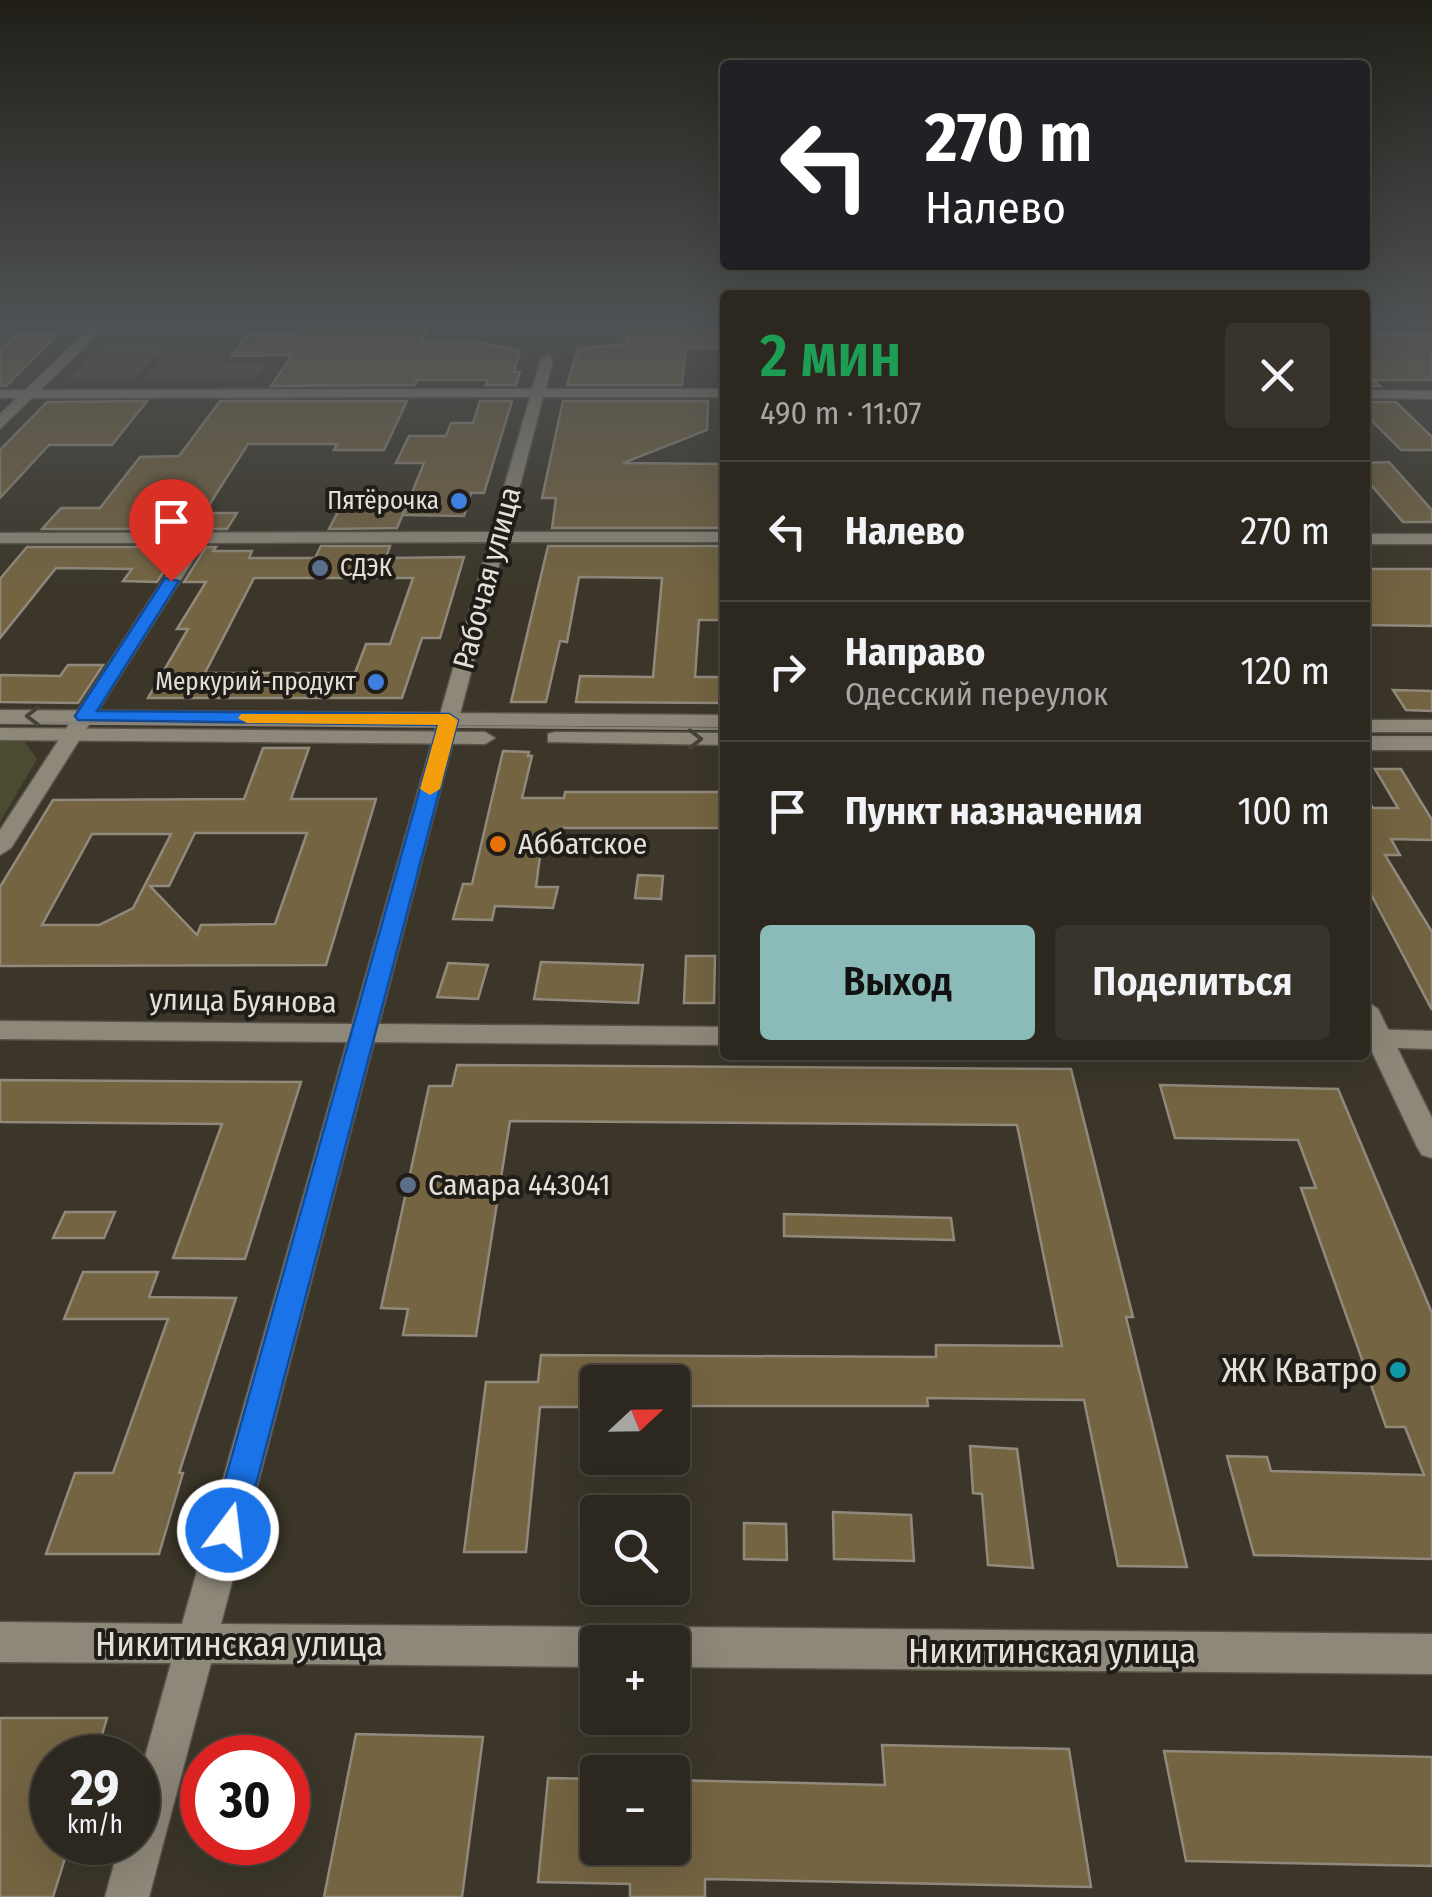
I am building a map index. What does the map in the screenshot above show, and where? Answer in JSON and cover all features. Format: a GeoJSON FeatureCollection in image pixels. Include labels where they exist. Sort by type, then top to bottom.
{"type":"FeatureCollection","features":[{"type":"Feature","properties":{"kind":"street","name":"Рабочая улица"},"geometry":{"type":"LineString","coordinates":[[127,1897],[533,413]]}},
{"type":"Feature","properties":{"kind":"street"},"geometry":{"type":"LineString","coordinates":[[0,848],[199,537]]}},
{"type":"Feature","properties":{"kind":"street"},"geometry":{"type":"LineString","coordinates":[[0,538],[720,538]]}},
{"type":"Feature","properties":{"kind":"street"},"geometry":{"type":"LineString","coordinates":[[1370,539],[1432,539]]}},
{"type":"Feature","properties":{"kind":"street"},"geometry":{"type":"LineString","coordinates":[[0,716],[78,726]]}},
{"type":"Feature","properties":{"kind":"street"},"geometry":{"type":"LineString","coordinates":[[0,734],[78,726],[446,728],[720,721]]}},
{"type":"Feature","properties":{"kind":"street"},"geometry":{"type":"LineString","coordinates":[[1370,726],[1432,726]]}},
{"type":"Feature","properties":{"kind":"street"},"geometry":{"type":"LineString","coordinates":[[446,728],[720,739]]}},
{"type":"Feature","properties":{"kind":"street"},"geometry":{"type":"LineString","coordinates":[[1370,744],[1432,744]]}},
{"type":"Feature","properties":{"kind":"street","name":"улица Буянова"},"geometry":{"type":"LineString","coordinates":[[0,1030],[720,1036]]}},
{"type":"Feature","properties":{"kind":"street"},"geometry":{"type":"LineString","coordinates":[[1372,1038],[1432,1040]]}},
{"type":"Feature","properties":{"kind":"street"},"geometry":{"type":"LineString","coordinates":[[1372,1038],[1432,1147]]}},
{"type":"Feature","properties":{"kind":"street","name":"Никитинская улица"},"geometry":{"type":"LineString","coordinates":[[0,1642],[580,1647]]}},
{"type":"Feature","properties":{"kind":"street","name":"Никитинская улица"},"geometry":{"type":"LineString","coordinates":[[690,1648],[1432,1654]]}},
{"type":"Feature","properties":{"kind":"green space"},"geometry":{"type":"Polygon","coordinates":[[[0,740],[23,740],[37,759],[0,822],[0,740]]]}},
{"type":"Feature","properties":{"kind":"building"},"geometry":{"type":"Polygon","coordinates":[[[37,413],[138,413],[112,445],[49,445],[0,498],[0,450],[37,413]]]}},
{"type":"Feature","properties":{"kind":"building"},"geometry":{"type":"Polygon","coordinates":[[[211,413],[402,413],[384,450],[334,450],[337,444],[248,444],[204,513],[237,513],[227,529],[42,529],[61,508],[100,508],[140,457],[179,456],[211,413]]]}},
{"type":"Feature","properties":{"kind":"building"},"geometry":{"type":"Polygon","coordinates":[[[476,413],[508,413],[484,493],[471,493],[464,516],[403,515],[424,463],[396,463],[409,436],[446,436],[451,423],[473,423],[476,413]]]}},
{"type":"Feature","properties":{"kind":"building"},"geometry":{"type":"Polygon","coordinates":[[[561,413],[708,413],[707,430],[623,463],[720,464],[720,528],[552,528],[556,498],[542,498],[561,413]]]}},
{"type":"Feature","properties":{"kind":"building"},"geometry":{"type":"Polygon","coordinates":[[[1370,413],[1407,413],[1432,437],[1432,450],[1401,450],[1370,419],[1370,413]]]}},
{"type":"Feature","properties":{"kind":"building"},"geometry":{"type":"Polygon","coordinates":[[[1389,462],[1432,510],[1432,522],[1403,522],[1370,484],[1370,463],[1389,462]]]}},
{"type":"Feature","properties":{"kind":"building"},"geometry":{"type":"Polygon","coordinates":[[[343,502],[408,502],[397,528],[329,529],[343,502]]]}},
{"type":"Feature","properties":{"kind":"building"},"geometry":{"type":"Polygon","coordinates":[[[321,546],[390,546],[386,558],[464,557],[440,638],[422,638],[402,698],[148,698],[188,629],[177,629],[206,582],[184,582],[206,547],[216,547],[213,551],[252,551],[249,558],[315,558],[321,546]],[[254,578],[205,673],[355,673],[366,644],[390,644],[413,578],[254,578]]]}},
{"type":"Feature","properties":{"kind":"building"},"geometry":{"type":"Polygon","coordinates":[[[548,546],[720,546],[720,620],[699,620],[695,677],[720,677],[720,703],[576,702],[580,676],[653,677],[662,578],[579,577],[567,642],[560,641],[546,702],[511,702],[548,546]]]}},
{"type":"Feature","properties":{"kind":"building"},"geometry":{"type":"Polygon","coordinates":[[[27,547],[180,547],[157,582],[123,581],[132,569],[56,568],[0,638],[0,579],[27,547]]]}},
{"type":"Feature","properties":{"kind":"building"},"geometry":{"type":"Polygon","coordinates":[[[1370,569],[1432,569],[1432,626],[1370,625],[1370,569]]]}},
{"type":"Feature","properties":{"kind":"building"},"geometry":{"type":"Polygon","coordinates":[[[68,665],[103,665],[78,703],[0,702],[0,675],[60,676],[68,665]]]}},
{"type":"Feature","properties":{"kind":"building"},"geometry":{"type":"Polygon","coordinates":[[[1393,690],[1432,691],[1432,711],[1406,710],[1393,690]]]}},
{"type":"Feature","properties":{"kind":"building"},"geometry":{"type":"Polygon","coordinates":[[[263,748],[309,748],[291,799],[376,799],[326,965],[0,966],[0,887],[53,800],[244,799],[263,748]],[[195,833],[169,886],[150,886],[197,935],[201,925],[275,924],[307,833],[195,833]],[[92,834],[42,925],[99,925],[133,908],[171,834],[92,834]]]}},
{"type":"Feature","properties":{"kind":"building"},"geometry":{"type":"Polygon","coordinates":[[[503,751],[529,752],[528,756],[532,756],[522,798],[564,798],[565,792],[720,792],[720,828],[560,828],[542,840],[536,887],[558,887],[553,908],[495,906],[492,920],[453,919],[463,884],[472,884],[503,751]]]}},
{"type":"Feature","properties":{"kind":"building"},"geometry":{"type":"Polygon","coordinates":[[[1375,769],[1401,769],[1432,820],[1432,840],[1391,839],[1400,855],[1385,855],[1432,932],[1432,1010],[1370,892],[1370,803],[1373,808],[1398,808],[1375,769]]]}},
{"type":"Feature","properties":{"kind":"building"},"geometry":{"type":"Polygon","coordinates":[[[638,875],[663,876],[661,899],[635,898],[638,875]]]}},
{"type":"Feature","properties":{"kind":"building"},"geometry":{"type":"Polygon","coordinates":[[[686,956],[715,956],[714,1003],[684,1003],[686,956]]]}},
{"type":"Feature","properties":{"kind":"building"},"geometry":{"type":"Polygon","coordinates":[[[541,962],[643,965],[638,1003],[534,999],[541,962]]]}},
{"type":"Feature","properties":{"kind":"building"},"geometry":{"type":"Polygon","coordinates":[[[448,963],[488,965],[478,999],[437,997],[448,963]]]}},
{"type":"Feature","properties":{"kind":"building"},"geometry":{"type":"Polygon","coordinates":[[[457,1065],[1071,1069],[1133,1317],[1126,1317],[1187,1567],[1118,1566],[1084,1400],[927,1398],[928,1406],[690,1406],[690,1365],[580,1365],[580,1407],[540,1407],[526,1552],[464,1552],[486,1382],[538,1382],[541,1355],[936,1357],[936,1345],[1062,1346],[1017,1125],[510,1121],[476,1336],[403,1335],[408,1309],[381,1308],[429,1086],[452,1086],[457,1065]]]}},
{"type":"Feature","properties":{"kind":"building"},"geometry":{"type":"Polygon","coordinates":[[[0,1080],[301,1082],[245,1259],[173,1258],[222,1124],[0,1122],[0,1080]]]}},
{"type":"Feature","properties":{"kind":"building","name":"ЖК Кватро"},"geometry":{"type":"Polygon","coordinates":[[[1160,1085],[1338,1089],[1432,1313],[1432,1559],[1254,1555],[1227,1456],[1267,1457],[1271,1471],[1424,1475],[1405,1427],[1386,1427],[1301,1188],[1316,1188],[1298,1140],[1175,1138],[1160,1085]]]}},
{"type":"Feature","properties":{"kind":"building"},"geometry":{"type":"Polygon","coordinates":[[[65,1212],[115,1212],[104,1238],[53,1238],[65,1212]]]}},
{"type":"Feature","properties":{"kind":"building"},"geometry":{"type":"Polygon","coordinates":[[[784,1214],[951,1218],[954,1240],[784,1236],[784,1214]]]}},
{"type":"Feature","properties":{"kind":"building"},"geometry":{"type":"Polygon","coordinates":[[[83,1272],[158,1272],[149,1297],[236,1298],[179,1473],[183,1473],[159,1554],[46,1554],[75,1473],[113,1473],[168,1319],[64,1319],[83,1272]]]}},
{"type":"Feature","properties":{"kind":"building"},"geometry":{"type":"Polygon","coordinates":[[[970,1446],[1017,1449],[1033,1568],[988,1565],[982,1494],[973,1493],[970,1446]]]}},
{"type":"Feature","properties":{"kind":"building"},"geometry":{"type":"Polygon","coordinates":[[[833,1512],[911,1515],[914,1561],[834,1559],[833,1512]]]}},
{"type":"Feature","properties":{"kind":"building"},"geometry":{"type":"Polygon","coordinates":[[[744,1523],[786,1524],[787,1560],[744,1559],[744,1523]]]}},
{"type":"Feature","properties":{"kind":"building"},"geometry":{"type":"Polygon","coordinates":[[[0,1718],[107,1718],[102,1735],[30,1735],[30,1865],[63,1865],[53,1897],[0,1897],[0,1718]]]}},
{"type":"Feature","properties":{"kind":"building"},"geometry":{"type":"Polygon","coordinates":[[[356,1734],[483,1737],[462,1897],[324,1897],[356,1734]]]}},
{"type":"Feature","properties":{"kind":"building"},"geometry":{"type":"Polygon","coordinates":[[[882,1745],[1069,1749],[1091,1887],[705,1879],[705,1897],[630,1897],[630,1884],[538,1882],[548,1778],[580,1779],[580,1865],[690,1865],[690,1780],[885,1785],[882,1745]]]}},
{"type":"Feature","properties":{"kind":"building"},"geometry":{"type":"Polygon","coordinates":[[[1164,1751],[1432,1757],[1432,1866],[1186,1861],[1164,1751]]]}},
{"type":"Feature","properties":{"kind":"tram line"},"geometry":{"type":"LineString","coordinates":[[0,723],[720,729]]}},
{"type":"Feature","properties":{"kind":"tram line"},"geometry":{"type":"LineString","coordinates":[[1370,737],[1432,737]]}},
{"type":"Feature","properties":{"kind":"slow traffic"},"geometry":{"type":"LineString","coordinates":[[247,718],[449,720],[430,789]]}},
{"type":"Feature","properties":{"kind":"place","name":"Пятёрочка"},"geometry":{"type":"Point","coordinates":[459,501]}},
{"type":"Feature","properties":{"kind":"place","name":"СДЭК"},"geometry":{"type":"Point","coordinates":[320,568]}},
{"type":"Feature","properties":{"kind":"place","name":"Меркурий-продукт"},"geometry":{"type":"Point","coordinates":[376,682]}},
{"type":"Feature","properties":{"kind":"place","name":"Аббатское"},"geometry":{"type":"Point","coordinates":[498,844]}},
{"type":"Feature","properties":{"kind":"place","name":"Самара 443041"},"geometry":{"type":"Point","coordinates":[408,1185]}},
{"type":"Feature","properties":{"kind":"place","name":"ЖК Кватро"},"geometry":{"type":"Point","coordinates":[1398,1370]}},
{"type":"Feature","properties":{"kind":"route"},"geometry":{"type":"LineString","coordinates":[[171,581],[84,716],[449,720],[228,1530]]}}]}
